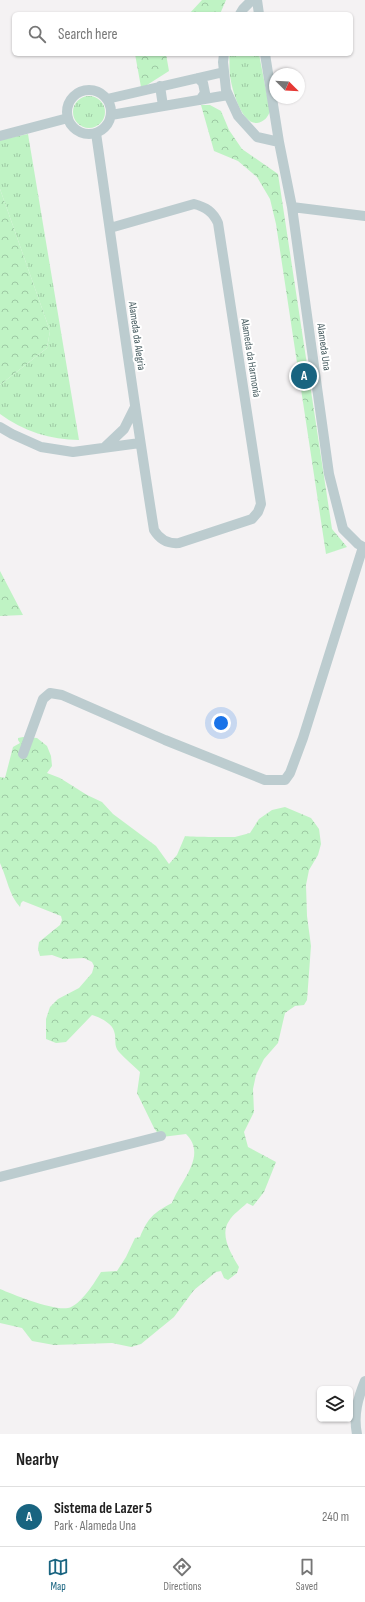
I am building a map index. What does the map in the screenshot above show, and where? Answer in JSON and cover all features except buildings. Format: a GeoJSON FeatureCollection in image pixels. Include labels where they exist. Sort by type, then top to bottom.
{"type":"FeatureCollection","features":[{"type":"Feature","properties":{"kind":"street"},"geometry":{"type":"LineString","coordinates":[[242,12],[252,0]]}},
{"type":"Feature","properties":{"kind":"street"},"geometry":{"type":"LineString","coordinates":[[257,0],[259,12]]}},
{"type":"Feature","properties":{"kind":"street"},"geometry":{"type":"LineString","coordinates":[[224,56],[226,90],[238,116],[257,137],[279,142]]}},
{"type":"Feature","properties":{"kind":"street","name":"Alameda Una"},"geometry":{"type":"LineString","coordinates":[[265,56],[279,142],[292,207],[329,474],[343,529],[364,548]]}},
{"type":"Feature","properties":{"kind":"street"},"geometry":{"type":"LineString","coordinates":[[107,99],[224,72]]}},
{"type":"Feature","properties":{"kind":"street"},"geometry":{"type":"LineString","coordinates":[[198,78],[203,82],[205,93],[200,100]]}},
{"type":"Feature","properties":{"kind":"street"},"geometry":{"type":"LineString","coordinates":[[160,86],[163,106]]}},
{"type":"Feature","properties":{"kind":"street"},"geometry":{"type":"LineString","coordinates":[[84,90],[94,90],[99,92],[107,99],[111,110],[111,115],[106,126],[96,132],[80,132],[70,124],[68,118],[68,106],[74,96],[79,92],[84,90]]}},
{"type":"Feature","properties":{"kind":"street"},"geometry":{"type":"LineString","coordinates":[[111,115],[228,95]]}},
{"type":"Feature","properties":{"kind":"street"},"geometry":{"type":"LineString","coordinates":[[0,136],[68,118]]}},
{"type":"Feature","properties":{"kind":"street","name":"Alameda da Alegria"},"geometry":{"type":"LineString","coordinates":[[96,132],[140,443],[154,530],[162,540]]}},
{"type":"Feature","properties":{"kind":"street","name":"Alameda da Harmonia"},"geometry":{"type":"LineString","coordinates":[[110,228],[194,204],[209,210],[215,216],[218,223],[261,504],[258,512],[252,518],[179,543],[167,543],[162,540]]}},
{"type":"Feature","properties":{"kind":"street"},"geometry":{"type":"LineString","coordinates":[[292,207],[365,216]]}},
{"type":"Feature","properties":{"kind":"street"},"geometry":{"type":"LineString","coordinates":[[105,447],[124,429],[135,407]]}},
{"type":"Feature","properties":{"kind":"street"},"geometry":{"type":"LineString","coordinates":[[0,427],[41,447],[73,452],[140,443]]}},
{"type":"Feature","properties":{"kind":"street"},"geometry":{"type":"LineString","coordinates":[[23,754],[43,699],[50,693],[62,695],[166,740],[265,780],[285,780],[290,773],[304,738],[364,548]]}},
{"type":"Feature","properties":{"kind":"street"},"geometry":{"type":"LineString","coordinates":[[0,1177],[160,1136]]}},
{"type":"Feature","properties":{"kind":"street"},"geometry":{"type":"LineString","coordinates":[[357,1434],[355,1424],[358,1398],[365,1380]]}},
{"type":"Feature","properties":{"kind":"green space"},"geometry":{"type":"Polygon","coordinates":[[[202,0],[226,0],[221,12],[191,12],[202,0]]]}},
{"type":"Feature","properties":{"kind":"green space"},"geometry":{"type":"Polygon","coordinates":[[[135,56],[166,56],[169,71],[147,85],[141,87],[135,56]]]}},
{"type":"Feature","properties":{"kind":"green space"},"geometry":{"type":"Polygon","coordinates":[[[229,56],[259,56],[270,111],[262,122],[251,122],[246,118],[238,105],[230,76],[229,56]]]}},
{"type":"Feature","properties":{"kind":"green space"},"geometry":{"type":"Polygon","coordinates":[[[86,96],[92,96],[102,103],[105,112],[104,118],[98,125],[92,128],[86,128],[76,121],[73,115],[73,109],[80,99],[86,96]]]}},
{"type":"Feature","properties":{"kind":"green space"},"geometry":{"type":"Polygon","coordinates":[[[201,105],[210,105],[221,111],[229,130],[242,149],[278,174],[332,529],[347,547],[326,554],[276,224],[270,199],[257,177],[238,161],[214,151],[201,105]]]}},
{"type":"Feature","properties":{"kind":"green space"},"geometry":{"type":"Polygon","coordinates":[[[28,134],[79,440],[58,438],[28,430],[0,414],[0,385],[47,348],[50,331],[0,189],[0,140],[28,134]]]}},
{"type":"Feature","properties":{"kind":"green space"},"geometry":{"type":"Polygon","coordinates":[[[0,189],[50,331],[47,348],[0,385],[0,189]]]}},
{"type":"Feature","properties":{"kind":"green space"},"geometry":{"type":"Polygon","coordinates":[[[0,571],[23,615],[0,616],[0,571]]]}},
{"type":"Feature","properties":{"kind":"green space"},"geometry":{"type":"Polygon","coordinates":[[[18,738],[37,738],[47,746],[51,756],[52,766],[47,773],[60,778],[87,795],[102,802],[113,814],[156,846],[169,864],[177,855],[185,836],[235,837],[250,833],[259,819],[272,810],[285,807],[311,818],[319,829],[321,844],[318,855],[309,870],[306,885],[307,916],[311,946],[307,1000],[304,1005],[295,1006],[285,1013],[278,1043],[264,1059],[256,1075],[253,1089],[254,1112],[244,1132],[248,1147],[276,1162],[264,1192],[253,1206],[247,1203],[237,1212],[231,1218],[226,1227],[226,1239],[233,1257],[239,1267],[237,1273],[228,1280],[224,1278],[221,1271],[216,1272],[194,1290],[174,1317],[141,1344],[131,1347],[112,1343],[54,1345],[32,1341],[22,1328],[0,1323],[0,1289],[44,1305],[68,1308],[73,1306],[82,1298],[101,1272],[117,1271],[135,1238],[140,1237],[146,1225],[156,1213],[172,1203],[190,1168],[194,1151],[192,1142],[186,1134],[162,1137],[154,1128],[137,1093],[140,1072],[117,1049],[114,1031],[111,1025],[92,1015],[66,1042],[56,1043],[46,1039],[46,1019],[50,1007],[58,999],[79,988],[92,973],[94,966],[92,962],[84,958],[63,959],[52,955],[40,956],[38,949],[39,942],[60,925],[62,920],[61,916],[23,901],[20,907],[11,892],[0,863],[0,777],[5,778],[13,747],[20,743],[18,738]]]}},
{"type":"Feature","properties":{"kind":"place","name":"Sistema de Lazer 5"},"geometry":{"type":"Point","coordinates":[304,376]}}]}
